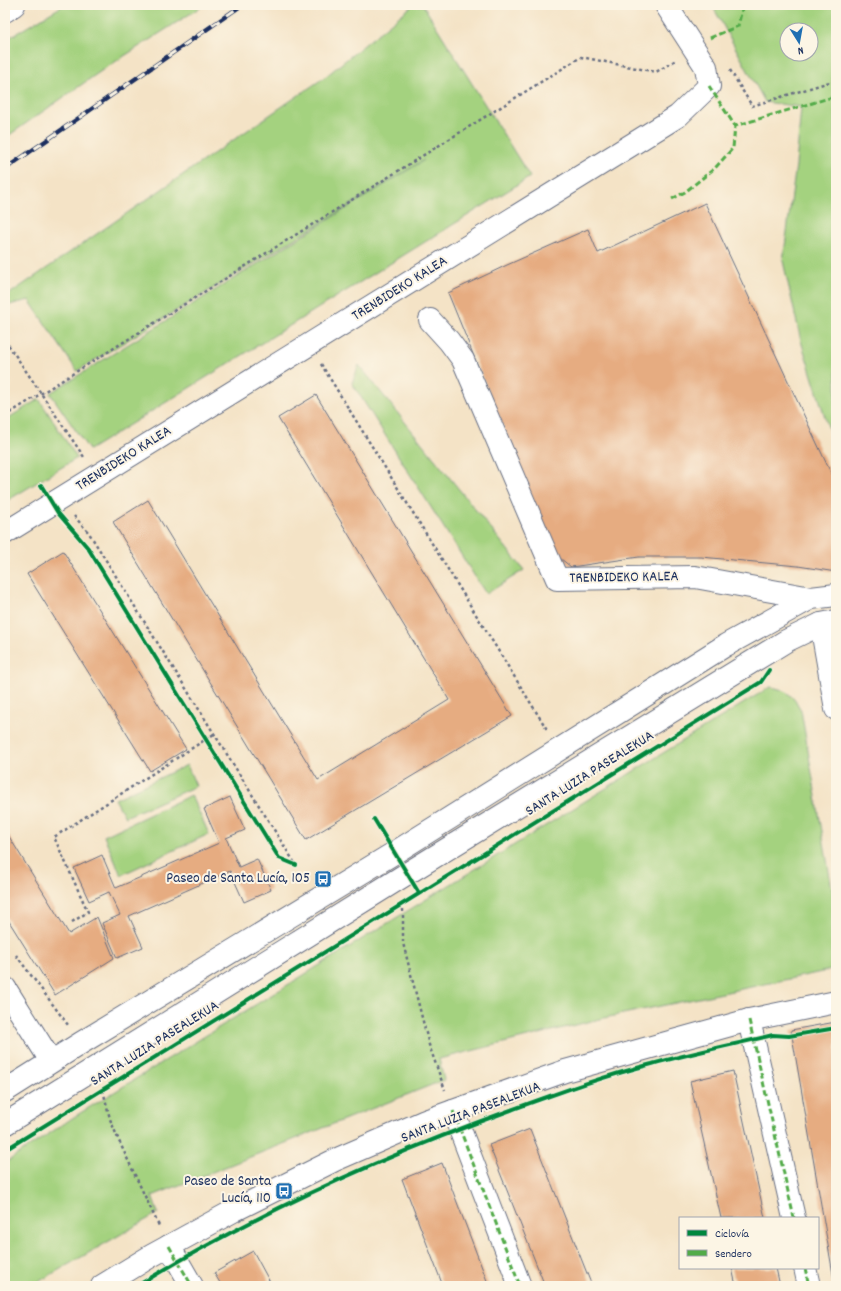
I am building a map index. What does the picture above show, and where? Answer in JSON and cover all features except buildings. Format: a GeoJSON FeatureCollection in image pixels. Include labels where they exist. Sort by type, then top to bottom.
{"type":"FeatureCollection","features":[{"type":"Feature","properties":{"kind":"street"},"geometry":{"type":"LineString","coordinates":[[5,11],[14,5]]}},
{"type":"Feature","properties":{"kind":"street","name":"TRENBIDEKO KALEA"},"geometry":{"type":"LineString","coordinates":[[5,533],[678,116],[709,86],[706,67],[666,5]]}},
{"type":"Feature","properties":{"kind":"street","name":"TRENBIDEKO KALEA"},"geometry":{"type":"LineString","coordinates":[[430,320],[449,341],[463,360],[557,579],[694,577],[811,598]]}},
{"type":"Feature","properties":{"kind":"street"},"geometry":{"type":"LineString","coordinates":[[5,1091],[80,1043],[394,853],[726,644],[811,598],[836,595]]}},
{"type":"Feature","properties":{"kind":"street"},"geometry":{"type":"LineString","coordinates":[[829,623],[836,709]]}},
{"type":"Feature","properties":{"kind":"street","name":"SANTA LUZIA PASEALEKUA"},"geometry":{"type":"LineString","coordinates":[[5,1124],[408,873],[786,641],[829,623]]}},
{"type":"Feature","properties":{"kind":"street"},"geometry":{"type":"LineString","coordinates":[[5,988],[51,1061]]}},
{"type":"Feature","properties":{"kind":"street","name":"SANTA LUZIA PASEALEKUA"},"geometry":{"type":"LineString","coordinates":[[102,1286],[169,1246],[235,1210],[335,1160],[425,1121],[565,1071],[749,1020],[836,1002]]}},
{"type":"Feature","properties":{"kind":"street"},"geometry":{"type":"LineString","coordinates":[[749,1020],[794,1217]]}},
{"type":"Feature","properties":{"kind":"street","name":"SANTA LUZIA PASEALEKUA"},"geometry":{"type":"LineString","coordinates":[[453,1111],[520,1286]]}},
{"type":"Feature","properties":{"kind":"street"},"geometry":{"type":"LineString","coordinates":[[169,1246],[192,1286]]}},
{"type":"Feature","properties":{"kind":"street"},"geometry":{"type":"LineString","coordinates":[[805,1269],[809,1286]]}},
{"type":"Feature","properties":{"kind":"path"},"geometry":{"type":"LineString","coordinates":[[5,416],[581,57]]}},
{"type":"Feature","properties":{"kind":"path"},"geometry":{"type":"LineString","coordinates":[[5,340],[84,457]]}},
{"type":"Feature","properties":{"kind":"path"},"geometry":{"type":"LineString","coordinates":[[310,345],[559,749]]}},
{"type":"Feature","properties":{"kind":"path"},"geometry":{"type":"LineString","coordinates":[[62,497],[68,508],[89,533],[296,865]]}},
{"type":"Feature","properties":{"kind":"path"},"geometry":{"type":"LineString","coordinates":[[202,733],[210,746]]}},
{"type":"Feature","properties":{"kind":"path"},"geometry":{"type":"LineString","coordinates":[[72,922],[88,912],[54,837],[214,734]]}},
{"type":"Feature","properties":{"kind":"path"},"geometry":{"type":"LineString","coordinates":[[285,860],[296,865]]}},
{"type":"Feature","properties":{"kind":"path"},"geometry":{"type":"LineString","coordinates":[[396,908],[403,902],[408,901]]}},
{"type":"Feature","properties":{"kind":"path"},"geometry":{"type":"LineString","coordinates":[[403,902],[403,943],[429,1045],[453,1111]]}},
{"type":"Feature","properties":{"kind":"path"},"geometry":{"type":"LineString","coordinates":[[16,955],[80,1043]]}},
{"type":"Feature","properties":{"kind":"path"},"geometry":{"type":"LineString","coordinates":[[95,1068],[102,1080],[110,1118],[119,1141],[169,1246]]}},
{"type":"Feature","properties":{"kind":"green space"},"geometry":{"type":"Polygon","coordinates":[[[64,5],[204,5],[104,69],[5,138],[5,40],[64,5]]]}},
{"type":"Feature","properties":{"kind":"green space"},"geometry":{"type":"Polygon","coordinates":[[[413,5],[423,5],[530,177],[89,450],[50,393],[424,160],[77,371],[29,300],[5,306],[5,297],[325,77],[413,5]]]}},
{"type":"Feature","properties":{"kind":"green space"},"geometry":{"type":"Polygon","coordinates":[[[712,5],[836,5],[836,452],[801,341],[783,261],[796,165],[801,107],[765,102],[712,5]]]}},
{"type":"Feature","properties":{"kind":"green space"},"geometry":{"type":"Polygon","coordinates":[[[359,365],[524,570],[486,594],[352,383],[359,365]]]}},
{"type":"Feature","properties":{"kind":"green space"},"geometry":{"type":"Polygon","coordinates":[[[39,399],[77,458],[5,502],[5,420],[39,399]]]}},
{"type":"Feature","properties":{"kind":"green space"},"geometry":{"type":"Polygon","coordinates":[[[770,687],[785,691],[795,701],[801,710],[836,912],[836,969],[604,1018],[439,1059],[444,1080],[152,1196],[158,1213],[31,1286],[5,1286],[5,1163],[77,1115],[770,687]]]}},
{"type":"Feature","properties":{"kind":"green space"},"geometry":{"type":"Polygon","coordinates":[[[187,765],[196,786],[125,817],[115,799],[187,765]]]}},
{"type":"Feature","properties":{"kind":"green space"},"geometry":{"type":"Polygon","coordinates":[[[191,795],[209,834],[121,875],[104,836],[191,795]]]}},
{"type":"Feature","properties":{"kind":"railway"},"geometry":{"type":"LineString","coordinates":[[5,169],[242,5]]}},
{"type":"Feature","properties":{"kind":"marked path"},"geometry":{"type":"LineString","coordinates":[[710,38],[738,26],[743,5]]}},
{"type":"Feature","properties":{"kind":"marked path"},"geometry":{"type":"LineString","coordinates":[[709,86],[735,126],[836,96]]}},
{"type":"Feature","properties":{"kind":"marked path"},"geometry":{"type":"LineString","coordinates":[[672,199],[685,192],[715,168],[733,148],[735,126]]}},
{"type":"Feature","properties":{"kind":"marked path"},"geometry":{"type":"LineString","coordinates":[[749,1020],[794,1217]]}},
{"type":"Feature","properties":{"kind":"marked path"},"geometry":{"type":"LineString","coordinates":[[453,1111],[520,1286]]}},
{"type":"Feature","properties":{"kind":"marked path"},"geometry":{"type":"LineString","coordinates":[[169,1246],[192,1286]]}},
{"type":"Feature","properties":{"kind":"marked path"},"geometry":{"type":"LineString","coordinates":[[805,1269],[809,1286]]}},
{"type":"Feature","properties":{"kind":"cycle path"},"geometry":{"type":"LineString","coordinates":[[41,485],[58,513],[88,548],[279,858],[296,865]]}},
{"type":"Feature","properties":{"kind":"cycle path"},"geometry":{"type":"LineString","coordinates":[[5,1150],[761,682],[769,670]]}},
{"type":"Feature","properties":{"kind":"cycle path"},"geometry":{"type":"LineString","coordinates":[[374,819],[419,893]]}},
{"type":"Feature","properties":{"kind":"cycle path"},"geometry":{"type":"LineString","coordinates":[[137,1286],[273,1211],[367,1167],[462,1128],[599,1079],[667,1060],[773,1035],[789,1036],[836,1028]]}},
{"type":"Feature","properties":{"kind":"place","name":"Paseo de Santa Lucía, 105"},"geometry":{"type":"Point","coordinates":[323,879]}},
{"type":"Feature","properties":{"kind":"place","name":"Paseo de Santa Lucía, 110"},"geometry":{"type":"Point","coordinates":[284,1191]}}]}
